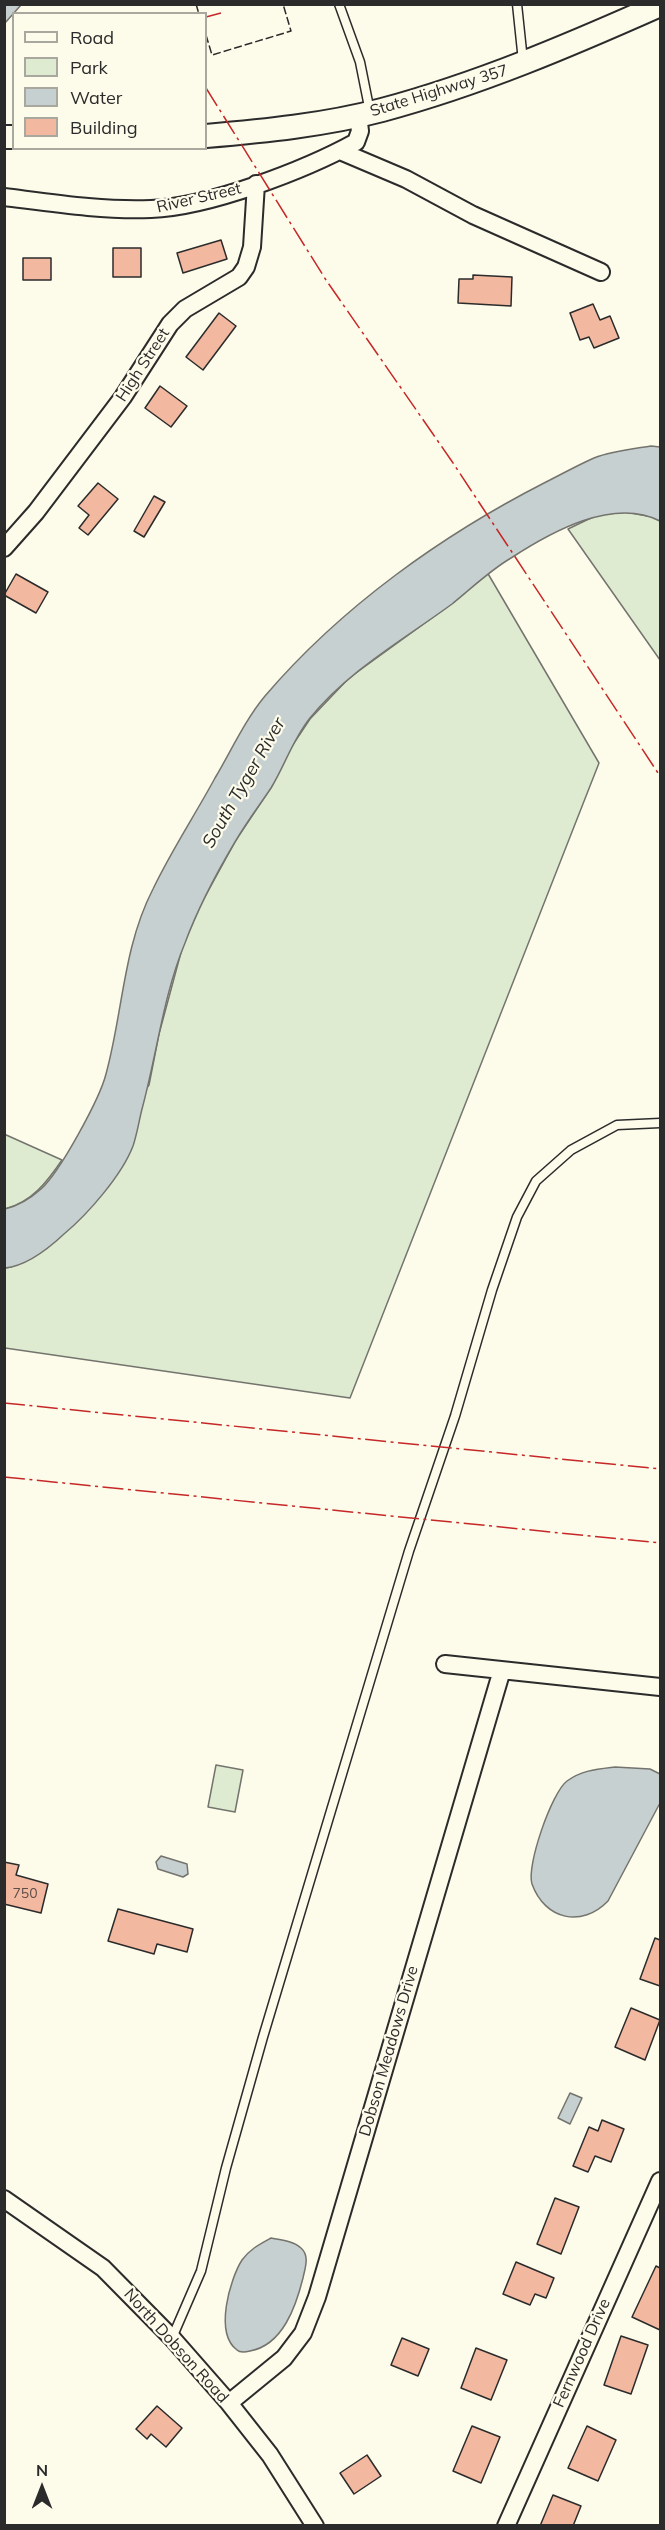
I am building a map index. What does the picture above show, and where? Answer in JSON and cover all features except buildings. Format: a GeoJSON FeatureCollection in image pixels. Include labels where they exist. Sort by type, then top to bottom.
{"type":"FeatureCollection","features":[{"type":"Feature","properties":{"kind":"main road","name":"State Highway 357"},"geometry":{"type":"LineString","coordinates":[[207,136],[253,132],[364,114],[437,94],[523,64],[660,4]]}},
{"type":"Feature","properties":{"kind":"street","name":"River Street"},"geometry":{"type":"LineString","coordinates":[[4,197],[154,209],[225,195],[339,152],[359,139],[364,114]]}},
{"type":"Feature","properties":{"kind":"street"},"geometry":{"type":"LineString","coordinates":[[339,152],[406,179],[473,215],[601,272]]}},
{"type":"Feature","properties":{"kind":"street","name":"High Street"},"geometry":{"type":"LineString","coordinates":[[4,548],[36,512],[123,397],[170,324],[185,309],[239,277],[246,267],[252,247],[256,184]]}},
{"type":"Feature","properties":{"kind":"street"},"geometry":{"type":"LineString","coordinates":[[445,1664],[660,1687]]}},
{"type":"Feature","properties":{"kind":"street","name":"Dobson Meadows Drive"},"geometry":{"type":"LineString","coordinates":[[229,2403],[284,2358],[303,2333],[317,2297],[501,1670]]}},
{"type":"Feature","properties":{"kind":"street","name":"Fernwood Drive"},"geometry":{"type":"LineString","coordinates":[[506,2526],[660,2181]]}},
{"type":"Feature","properties":{"kind":"street","name":"North Dobson Road"},"geometry":{"type":"LineString","coordinates":[[4,2199],[103,2268],[172,2338],[229,2403],[270,2455],[315,2526]]}},
{"type":"Feature","properties":{"kind":"lane"},"geometry":{"type":"LineString","coordinates":[[339,4],[360,62],[364,114]]}},
{"type":"Feature","properties":{"kind":"lane"},"geometry":{"type":"LineString","coordinates":[[517,4],[523,64]]}},
{"type":"Feature","properties":{"kind":"lane"},"geometry":{"type":"LineString","coordinates":[[172,2338],[201,2271],[226,2168],[263,2037],[406,1562],[455,1416],[492,1290],[517,1216],[536,1181],[571,1150],[617,1125],[660,1123]]}},
{"type":"Feature","properties":{"kind":"green space"},"geometry":{"type":"Polygon","coordinates":[[[625,512],[653,517],[660,521],[660,660],[568,529],[597,515],[625,512]]]}},
{"type":"Feature","properties":{"kind":"green space"},"geometry":{"type":"Polygon","coordinates":[[[487,572],[599,763],[350,1398],[5,1348],[5,1268],[11,1267],[149,1085],[159,1034],[183,945],[201,904],[236,840],[272,786],[288,752],[310,719],[349,678],[454,602],[487,572]]]}},
{"type":"Feature","properties":{"kind":"green space"},"geometry":{"type":"Polygon","coordinates":[[[4,1134],[62,1160],[31,1196],[5,1209],[4,1134]]]}},
{"type":"Feature","properties":{"kind":"green space"},"geometry":{"type":"Polygon","coordinates":[[[216,1765],[243,1770],[235,1812],[208,1807],[216,1765]]]}},
{"type":"Feature","properties":{"kind":"water"},"geometry":{"type":"Polygon","coordinates":[[[4,5],[21,5],[12,12],[5,23],[4,5]]]}},
{"type":"Feature","properties":{"kind":"water","name":"South Tyger River"},"geometry":{"type":"Polygon","coordinates":[[[651,446],[660,447],[660,521],[642,515],[623,513],[603,515],[563,529],[527,548],[495,568],[452,604],[359,670],[310,718],[271,788],[228,854],[190,930],[171,984],[136,1137],[128,1157],[103,1193],[73,1226],[37,1256],[13,1267],[5,1268],[5,1209],[15,1206],[41,1189],[58,1167],[88,1116],[106,1074],[129,957],[143,911],[175,847],[245,725],[265,696],[326,632],[360,603],[469,525],[588,461],[615,452],[651,446]]]}},
{"type":"Feature","properties":{"kind":"water"},"geometry":{"type":"Polygon","coordinates":[[[615,1767],[650,1769],[660,1774],[660,1803],[608,1901],[587,1915],[565,1916],[546,1906],[532,1884],[531,1875],[536,1846],[554,1799],[567,1781],[584,1772],[615,1767]]]}},
{"type":"Feature","properties":{"kind":"water"},"geometry":{"type":"Polygon","coordinates":[[[161,1856],[187,1864],[188,1874],[183,1877],[158,1869],[156,1862],[161,1856]]]}},
{"type":"Feature","properties":{"kind":"water"},"geometry":{"type":"Polygon","coordinates":[[[570,2093],[582,2098],[570,2124],[558,2118],[570,2093]]]}},
{"type":"Feature","properties":{"kind":"water"},"geometry":{"type":"Polygon","coordinates":[[[271,2238],[295,2244],[304,2251],[306,2262],[300,2289],[292,2312],[279,2333],[261,2347],[240,2352],[230,2342],[226,2331],[226,2306],[229,2292],[242,2260],[252,2250],[271,2238]]]}},
{"type":"Feature","properties":{"kind":"fence"},"geometry":{"type":"LineString","coordinates":[[196,4],[198,12]]}},
{"type":"Feature","properties":{"kind":"fence"},"geometry":{"type":"LineString","coordinates":[[207,38],[212,55],[291,31],[283,4]]}},
{"type":"Feature","properties":{"kind":"power"},"geometry":{"type":"LineString","coordinates":[[207,17],[221,13]]}},
{"type":"Feature","properties":{"kind":"power"},"geometry":{"type":"LineString","coordinates":[[207,90],[326,280],[451,460],[660,776]]}},
{"type":"Feature","properties":{"kind":"power"},"geometry":{"type":"LineString","coordinates":[[4,1403],[660,1469]]}},
{"type":"Feature","properties":{"kind":"power"},"geometry":{"type":"LineString","coordinates":[[4,1477],[660,1543]]}}]}
